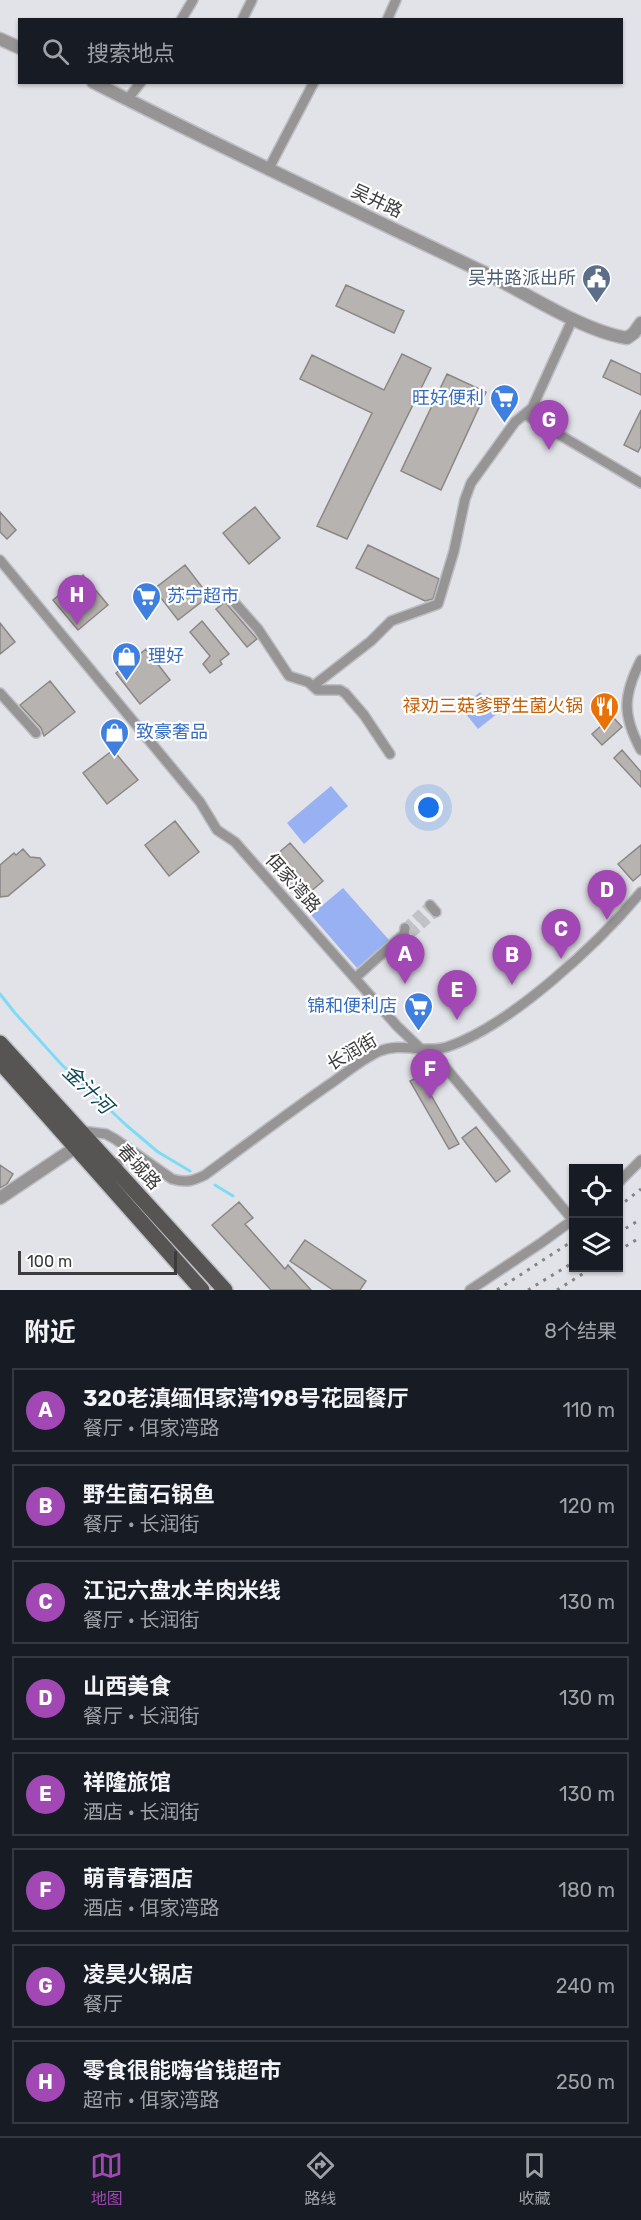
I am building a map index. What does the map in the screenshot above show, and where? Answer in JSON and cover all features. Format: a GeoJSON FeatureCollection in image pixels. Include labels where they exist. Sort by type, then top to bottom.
{"type":"FeatureCollection","features":[{"type":"Feature","properties":{"kind":"main road","name":"春城路"},"geometry":{"type":"LineString","coordinates":[[0,1043],[225,1290]]}},
{"type":"Feature","properties":{"kind":"main road","name":"春城路"},"geometry":{"type":"LineString","coordinates":[[0,1062],[202,1290]]}},
{"type":"Feature","properties":{"kind":"street"},"geometry":{"type":"LineString","coordinates":[[182,18],[193,0]]}},
{"type":"Feature","properties":{"kind":"street"},"geometry":{"type":"LineString","coordinates":[[244,18],[252,0]]}},
{"type":"Feature","properties":{"kind":"street"},"geometry":{"type":"LineString","coordinates":[[388,18],[396,0]]}},
{"type":"Feature","properties":{"kind":"street"},"geometry":{"type":"LineString","coordinates":[[0,39],[18,47]]}},
{"type":"Feature","properties":{"kind":"street","name":"吴井路"},"geometry":{"type":"LineString","coordinates":[[97,84],[268,170],[612,336],[627,338],[641,323]]}},
{"type":"Feature","properties":{"kind":"street"},"geometry":{"type":"LineString","coordinates":[[127,100],[139,84]]}},
{"type":"Feature","properties":{"kind":"street"},"geometry":{"type":"LineString","coordinates":[[268,170],[313,84]]}},
{"type":"Feature","properties":{"kind":"street"},"geometry":{"type":"LineString","coordinates":[[313,686],[371,641],[392,621],[438,604],[471,483],[515,423],[532,408],[573,318]]}},
{"type":"Feature","properties":{"kind":"street"},"geometry":{"type":"LineString","coordinates":[[526,415],[641,483]]}},
{"type":"Feature","properties":{"kind":"street","name":"佴家湾路"},"geometry":{"type":"LineString","coordinates":[[0,560],[200,802],[217,830],[236,842],[397,1026],[422,1050],[445,1067],[572,1218]]}},
{"type":"Feature","properties":{"kind":"street"},"geometry":{"type":"LineString","coordinates":[[226,593],[258,629],[289,676],[317,690],[340,690],[345,693],[364,715],[390,754]]}},
{"type":"Feature","properties":{"kind":"street"},"geometry":{"type":"LineString","coordinates":[[641,660],[632,679],[626,703],[630,728],[641,750]]}},
{"type":"Feature","properties":{"kind":"street"},"geometry":{"type":"LineString","coordinates":[[0,693],[36,732]]}},
{"type":"Feature","properties":{"kind":"street","name":"长润街"},"geometry":{"type":"LineString","coordinates":[[78,1130],[106,1134],[172,1179],[183,1182],[194,1181],[311,1097],[380,1051],[405,1047],[436,1050],[468,1039],[491,1026],[550,982],[622,915],[641,892]]}},
{"type":"Feature","properties":{"kind":"street"},"geometry":{"type":"LineString","coordinates":[[355,978],[407,932]]}},
{"type":"Feature","properties":{"kind":"street"},"geometry":{"type":"LineString","coordinates":[[0,1198],[76,1147]]}},
{"type":"Feature","properties":{"kind":"street"},"geometry":{"type":"LineString","coordinates":[[117,1173],[118,1164],[125,1156],[134,1153]]}},
{"type":"Feature","properties":{"kind":"street"},"geometry":{"type":"LineString","coordinates":[[623,1178],[641,1160]]}},
{"type":"Feature","properties":{"kind":"street"},"geometry":{"type":"LineString","coordinates":[[470,1290],[569,1222]]}},
{"type":"Feature","properties":{"kind":"shaded area"},"geometry":{"type":"Polygon","coordinates":[[[480,692],[498,713],[478,729],[461,708],[480,692]]]}},
{"type":"Feature","properties":{"kind":"shaded area"},"geometry":{"type":"Polygon","coordinates":[[[331,786],[348,806],[304,844],[287,823],[331,786]]]}},
{"type":"Feature","properties":{"kind":"shaded area"},"geometry":{"type":"Polygon","coordinates":[[[343,888],[389,940],[357,968],[311,915],[343,888]]]}},
{"type":"Feature","properties":{"kind":"building"},"geometry":{"type":"Polygon","coordinates":[[[346,285],[404,311],[394,333],[336,306],[346,285]]]}},
{"type":"Feature","properties":{"kind":"building"},"geometry":{"type":"Polygon","coordinates":[[[402,354],[431,368],[347,539],[317,526],[372,413],[300,379],[312,355],[384,390],[402,354]]]}},
{"type":"Feature","properties":{"kind":"building"},"geometry":{"type":"Polygon","coordinates":[[[611,360],[641,374],[641,395],[603,377],[611,360]]]}},
{"type":"Feature","properties":{"kind":"building"},"geometry":{"type":"Polygon","coordinates":[[[447,374],[486,392],[441,490],[401,471],[447,374]]]}},
{"type":"Feature","properties":{"kind":"building"},"geometry":{"type":"Polygon","coordinates":[[[641,410],[641,446],[638,452],[624,445],[641,410]]]}},
{"type":"Feature","properties":{"kind":"building"},"geometry":{"type":"Polygon","coordinates":[[[255,507],[280,538],[249,564],[223,533],[255,507]]]}},
{"type":"Feature","properties":{"kind":"building"},"geometry":{"type":"Polygon","coordinates":[[[0,512],[16,530],[7,539],[0,532],[0,512]]]}},
{"type":"Feature","properties":{"kind":"building"},"geometry":{"type":"Polygon","coordinates":[[[368,545],[439,579],[433,599],[425,601],[356,568],[368,545]]]}},
{"type":"Feature","properties":{"kind":"building"},"geometry":{"type":"Polygon","coordinates":[[[185,565],[209,596],[178,620],[154,589],[185,565]]]}},
{"type":"Feature","properties":{"kind":"building"},"geometry":{"type":"Polygon","coordinates":[[[83,575],[108,605],[78,630],[53,600],[83,575]]]}},
{"type":"Feature","properties":{"kind":"building"},"geometry":{"type":"Polygon","coordinates":[[[225,602],[257,639],[247,647],[216,609],[225,602]]]}},
{"type":"Feature","properties":{"kind":"building"},"geometry":{"type":"Polygon","coordinates":[[[202,621],[229,654],[220,661],[222,664],[210,673],[203,664],[210,656],[190,632],[202,621]]]}},
{"type":"Feature","properties":{"kind":"building"},"geometry":{"type":"Polygon","coordinates":[[[0,623],[15,642],[0,654],[0,623]]]}},
{"type":"Feature","properties":{"kind":"building"},"geometry":{"type":"Polygon","coordinates":[[[146,649],[170,680],[140,704],[116,673],[146,649]]]}},
{"type":"Feature","properties":{"kind":"building"},"geometry":{"type":"Polygon","coordinates":[[[50,681],[75,712],[44,736],[41,728],[20,705],[50,681]]]}},
{"type":"Feature","properties":{"kind":"building"},"geometry":{"type":"Polygon","coordinates":[[[612,716],[622,727],[602,745],[592,734],[612,716]]]}},
{"type":"Feature","properties":{"kind":"building"},"geometry":{"type":"Polygon","coordinates":[[[113,750],[138,780],[107,804],[83,773],[113,750]]]}},
{"type":"Feature","properties":{"kind":"building"},"geometry":{"type":"Polygon","coordinates":[[[622,750],[641,772],[641,787],[614,758],[622,750]]]}},
{"type":"Feature","properties":{"kind":"building"},"geometry":{"type":"Polygon","coordinates":[[[175,821],[199,852],[169,876],[145,845],[175,821]]]}},
{"type":"Feature","properties":{"kind":"building"},"geometry":{"type":"Polygon","coordinates":[[[290,843],[323,881],[302,899],[269,861],[290,843]]]}},
{"type":"Feature","properties":{"kind":"building"},"geometry":{"type":"Polygon","coordinates":[[[641,845],[641,874],[633,881],[618,864],[641,845]]]}},
{"type":"Feature","properties":{"kind":"building"},"geometry":{"type":"Polygon","coordinates":[[[23,849],[30,857],[40,858],[45,865],[8,896],[0,897],[0,865],[14,853],[16,855],[23,849]]]}},
{"type":"Feature","properties":{"kind":"building"},"geometry":{"type":"Polygon","coordinates":[[[420,1076],[459,1144],[449,1149],[410,1081],[420,1076]]]}},
{"type":"Feature","properties":{"kind":"building"},"geometry":{"type":"Polygon","coordinates":[[[476,1127],[510,1171],[496,1182],[462,1138],[476,1127]]]}},
{"type":"Feature","properties":{"kind":"building"},"geometry":{"type":"Polygon","coordinates":[[[0,1165],[13,1174],[7,1184],[0,1188],[0,1165]]]}},
{"type":"Feature","properties":{"kind":"building"},"geometry":{"type":"Polygon","coordinates":[[[239,1202],[253,1218],[245,1224],[285,1269],[288,1265],[311,1290],[271,1290],[212,1225],[239,1202]]]}},
{"type":"Feature","properties":{"kind":"building"},"geometry":{"type":"Polygon","coordinates":[[[305,1240],[366,1281],[360,1290],[333,1290],[290,1261],[305,1240]]]}},
{"type":"Feature","properties":{"kind":"waterway","name":"金汁河"},"geometry":{"type":"LineString","coordinates":[[0,994],[62,1065],[126,1125],[158,1152],[190,1171]]}},
{"type":"Feature","properties":{"kind":"waterway","name":"金汁河"},"geometry":{"type":"LineString","coordinates":[[215,1185],[233,1196]]}},
{"type":"Feature","properties":{"kind":"tunnel"},"geometry":{"type":"LineString","coordinates":[[405,928],[430,905]]}},
{"type":"Feature","properties":{"kind":"tunnel"},"geometry":{"type":"LineString","coordinates":[[411,934],[436,912]]}},
{"type":"Feature","properties":{"kind":"railway"},"geometry":{"type":"LineString","coordinates":[[623,1203],[641,1189]]}},
{"type":"Feature","properties":{"kind":"railway"},"geometry":{"type":"LineString","coordinates":[[623,1230],[641,1219]]}},
{"type":"Feature","properties":{"kind":"railway"},"geometry":{"type":"LineString","coordinates":[[623,1248],[641,1237]]}},
{"type":"Feature","properties":{"kind":"railway"},"geometry":{"type":"LineString","coordinates":[[497,1290],[569,1243]]}},
{"type":"Feature","properties":{"kind":"railway"},"geometry":{"type":"LineString","coordinates":[[528,1290],[569,1265]]}},
{"type":"Feature","properties":{"kind":"railway"},"geometry":{"type":"LineString","coordinates":[[557,1290],[586,1272]]}},
{"type":"Feature","properties":{"kind":"place","name":"吴井路派出所"},"geometry":{"type":"Point","coordinates":[597,304]}},
{"type":"Feature","properties":{"kind":"place","name":"旺好便利"},"geometry":{"type":"Point","coordinates":[505,424]}},
{"type":"Feature","properties":{"kind":"place","name":"凌昊火锅店"},"geometry":{"type":"Point","coordinates":[549,450]}},
{"type":"Feature","properties":{"kind":"place","name":"苏宁超市"},"geometry":{"type":"Point","coordinates":[146,622]}},
{"type":"Feature","properties":{"kind":"place","name":"零食很能嗨省钱超市"},"geometry":{"type":"Point","coordinates":[77,625]}},
{"type":"Feature","properties":{"kind":"place","name":"理好"},"geometry":{"type":"Point","coordinates":[127,682]}},
{"type":"Feature","properties":{"kind":"place","name":"禄劝三菇爹野生菌火锅"},"geometry":{"type":"Point","coordinates":[604,732]}},
{"type":"Feature","properties":{"kind":"place","name":"致豪奢品"},"geometry":{"type":"Point","coordinates":[115,758]}},
{"type":"Feature","properties":{"kind":"place","name":"山西美食"},"geometry":{"type":"Point","coordinates":[607,920]}},
{"type":"Feature","properties":{"kind":"place","name":"江记六盘水羊肉米线"},"geometry":{"type":"Point","coordinates":[561,959]}},
{"type":"Feature","properties":{"kind":"place","name":"320老滇缅佴家湾198号花园餐厅"},"geometry":{"type":"Point","coordinates":[405,984]}},
{"type":"Feature","properties":{"kind":"place","name":"野生菌石锅鱼"},"geometry":{"type":"Point","coordinates":[512,985]}},
{"type":"Feature","properties":{"kind":"place","name":"祥隆旅馆"},"geometry":{"type":"Point","coordinates":[457,1020]}},
{"type":"Feature","properties":{"kind":"place","name":"锦和便利店"},"geometry":{"type":"Point","coordinates":[418,1032]}},
{"type":"Feature","properties":{"kind":"place","name":"萌青春酒店"},"geometry":{"type":"Point","coordinates":[430,1099]}}]}
